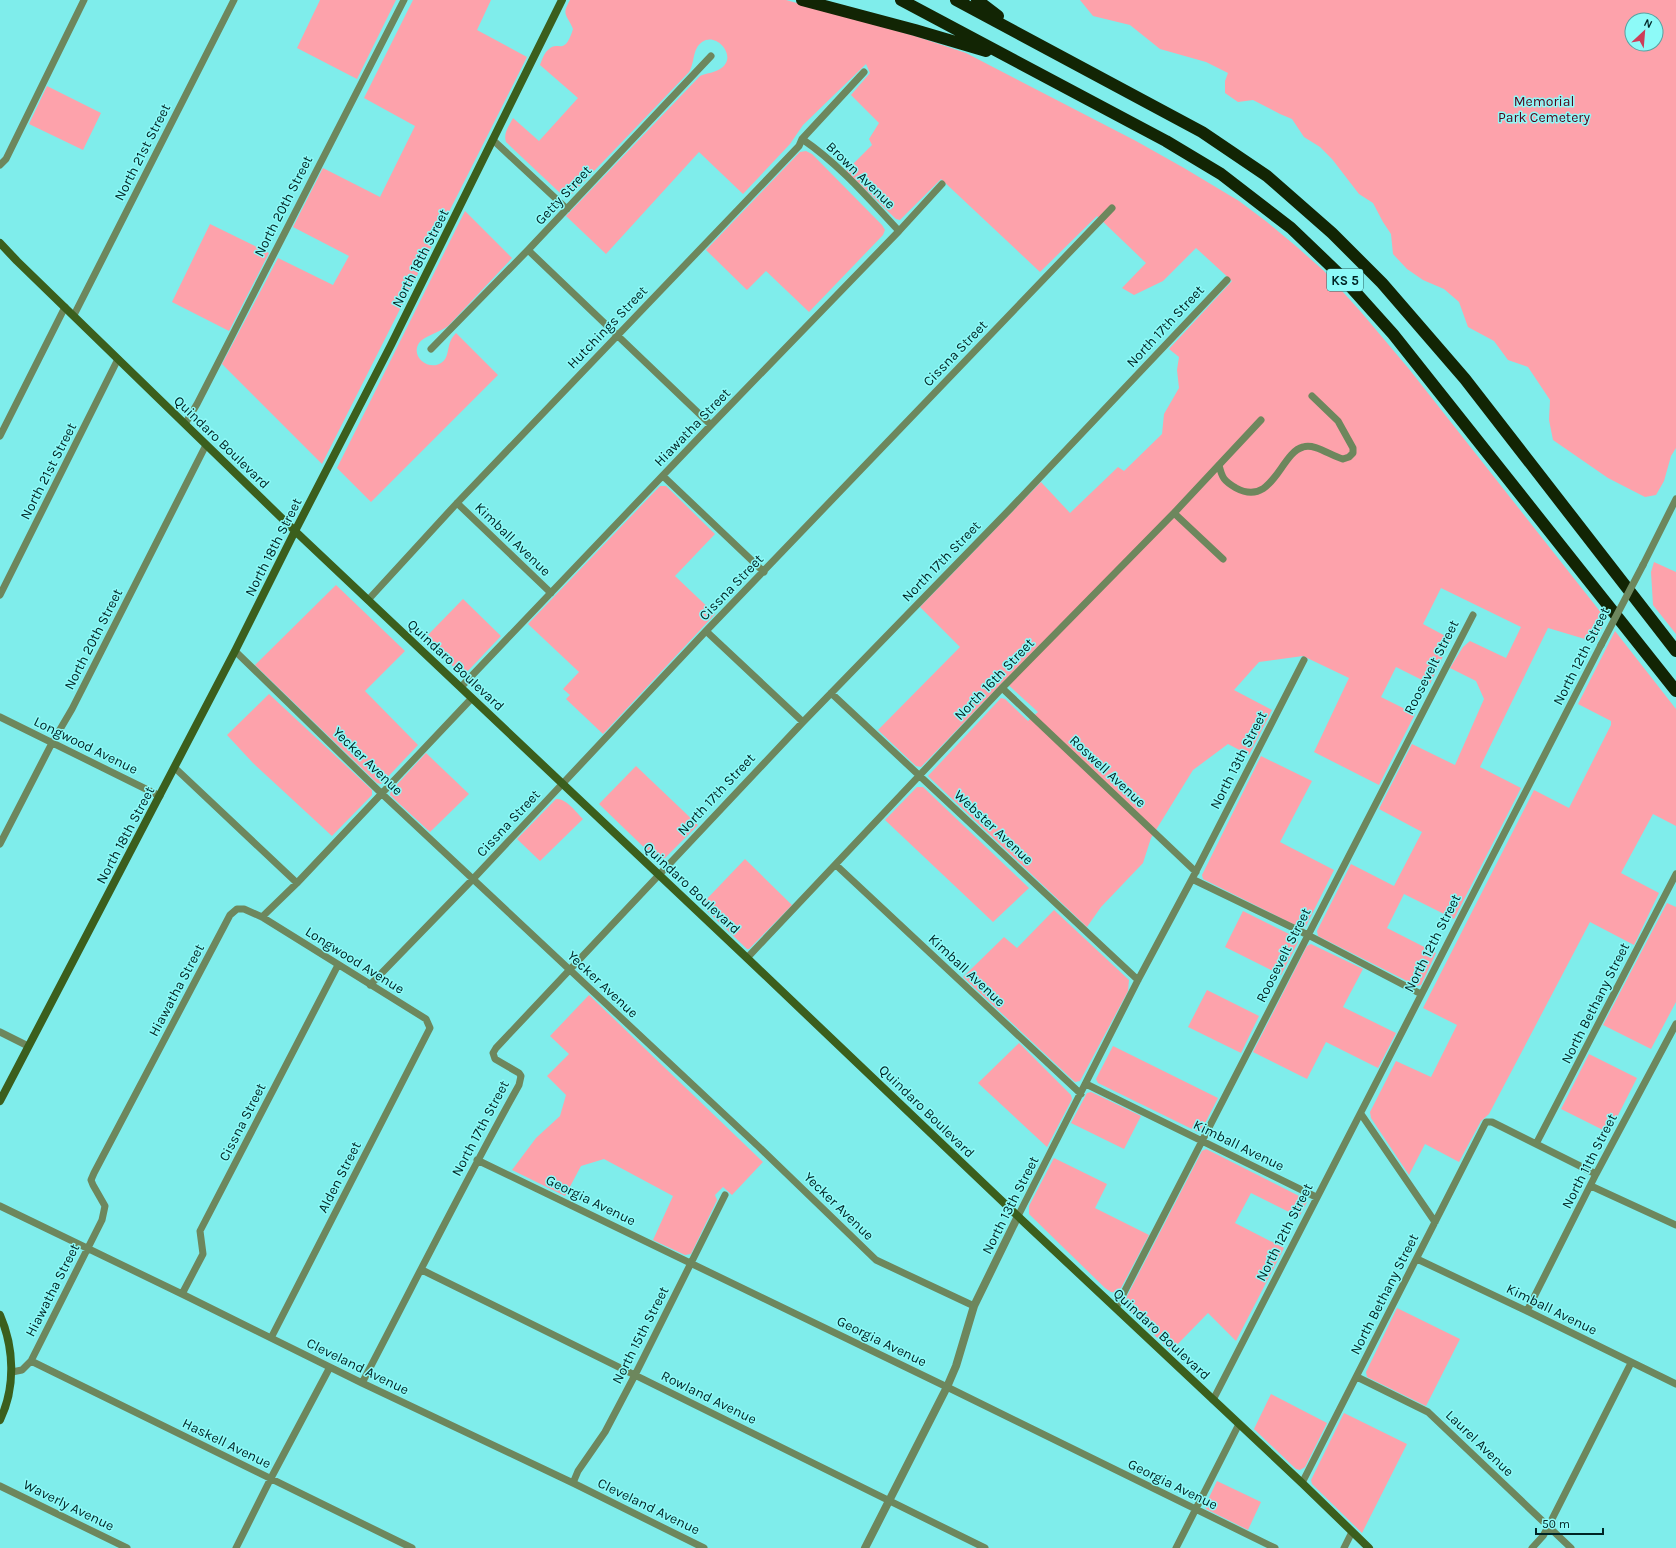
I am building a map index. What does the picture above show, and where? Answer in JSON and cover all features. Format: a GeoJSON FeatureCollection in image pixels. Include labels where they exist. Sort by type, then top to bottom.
{"type":"FeatureCollection","features":[{"type":"Feature","properties":{"kind":"highway"},"geometry":{"type":"LineString","coordinates":[[802,0],[915,30],[1011,59]]}},
{"type":"Feature","properties":{"kind":"highway","name":"KS 5"},"geometry":{"type":"LineString","coordinates":[[901,0],[1173,145],[1220,174],[1291,228],[1340,275],[1393,334],[1676,691]]}},
{"type":"Feature","properties":{"kind":"highway","name":"KS 5"},"geometry":{"type":"LineString","coordinates":[[956,0],[1202,132],[1267,176],[1332,233],[1382,283],[1465,380],[1676,651]]}},
{"type":"Feature","properties":{"kind":"highway"},"geometry":{"type":"LineString","coordinates":[[977,0],[1022,36]]}},
{"type":"Feature","properties":{"kind":"main road","name":"North 18th Street"},"geometry":{"type":"LineString","coordinates":[[0,1101],[235,651],[382,362],[562,0]]}},
{"type":"Feature","properties":{"kind":"main road","name":"Quindaro Boulevard"},"geometry":{"type":"LineString","coordinates":[[0,243],[295,531],[1018,1216],[1240,1424],[1369,1548]]}},
{"type":"Feature","properties":{"kind":"main road"},"geometry":{"type":"LineString","coordinates":[[0,1315],[6,1329],[10,1345],[12,1372],[8,1396],[0,1420]]}},
{"type":"Feature","properties":{"kind":"street"},"geometry":{"type":"LineString","coordinates":[[0,165],[6,159],[84,0]]}},
{"type":"Feature","properties":{"kind":"street","name":"North 21st Street"},"geometry":{"type":"LineString","coordinates":[[74,315],[234,0]]}},
{"type":"Feature","properties":{"kind":"street","name":"North 20th Street"},"geometry":{"type":"LineString","coordinates":[[184,424],[200,398],[404,0]]}},
{"type":"Feature","properties":{"kind":"street","name":"Getty Street"},"geometry":{"type":"LineString","coordinates":[[432,349],[528,250],[711,56]]}},
{"type":"Feature","properties":{"kind":"street","name":"Hutchings Street"},"geometry":{"type":"LineString","coordinates":[[368,600],[457,503],[617,334],[799,146],[802,139],[864,72]]}},
{"type":"Feature","properties":{"kind":"street","name":"Brown Avenue"},"geometry":{"type":"LineString","coordinates":[[802,139],[844,175],[899,231]]}},
{"type":"Feature","properties":{"kind":"street"},"geometry":{"type":"LineString","coordinates":[[493,140],[567,209]]}},
{"type":"Feature","properties":{"kind":"street","name":"Hiawatha Street"},"geometry":{"type":"LineString","coordinates":[[461,687],[899,231],[942,184]]}},
{"type":"Feature","properties":{"kind":"street","name":"Cissna Street"},"geometry":{"type":"LineString","coordinates":[[370,985],[473,879],[706,631],[1112,208]]}},
{"type":"Feature","properties":{"kind":"street"},"geometry":{"type":"LineString","coordinates":[[528,250],[711,425]]}},
{"type":"Feature","properties":{"kind":"street","name":"North 17th Street"},"geometry":{"type":"LineString","coordinates":[[362,1383],[422,1270],[477,1160],[519,1085],[519,1073],[495,1058],[493,1053],[496,1048],[658,874],[1011,508],[1227,280]]}},
{"type":"Feature","properties":{"kind":"street"},"geometry":{"type":"LineString","coordinates":[[0,436],[65,307]]}},
{"type":"Feature","properties":{"kind":"street","name":"North 21st Street"},"geometry":{"type":"LineString","coordinates":[[0,595],[118,359]]}},
{"type":"Feature","properties":{"kind":"street"},"geometry":{"type":"LineString","coordinates":[[1219,465],[1221,476],[1224,480],[1243,491],[1252,492],[1269,484],[1300,447],[1313,446],[1343,460],[1349,457],[1353,453],[1353,448],[1338,421],[1312,396]]}},
{"type":"Feature","properties":{"kind":"street","name":"North 16th Street"},"geometry":{"type":"LineString","coordinates":[[747,958],[1002,688],[1174,513],[1261,420]]}},
{"type":"Feature","properties":{"kind":"street","name":"North 20th Street"},"geometry":{"type":"LineString","coordinates":[[0,844],[52,743],[76,702],[206,445]]}},
{"type":"Feature","properties":{"kind":"street"},"geometry":{"type":"LineString","coordinates":[[663,476],[764,572]]}},
{"type":"Feature","properties":{"kind":"street","name":"North 12th Street"},"geometry":{"type":"LineString","coordinates":[[1213,1400],[1676,499]]}},
{"type":"Feature","properties":{"kind":"street","name":"Kimball Avenue"},"geometry":{"type":"LineString","coordinates":[[457,503],[551,593]]}},
{"type":"Feature","properties":{"kind":"street"},"geometry":{"type":"LineString","coordinates":[[1174,513],[1223,559]]}},
{"type":"Feature","properties":{"kind":"street","name":"Roosevelt Street"},"geometry":{"type":"LineString","coordinates":[[1116,1308],[1473,615]]}},
{"type":"Feature","properties":{"kind":"street"},"geometry":{"type":"LineString","coordinates":[[706,631],[803,722]]}},
{"type":"Feature","properties":{"kind":"street","name":"Yecker Avenue"},"geometry":{"type":"LineString","coordinates":[[235,651],[381,792],[759,1147],[876,1260],[974,1306]]}},
{"type":"Feature","properties":{"kind":"street","name":"North 13th Street"},"geometry":{"type":"LineString","coordinates":[[865,1548],[947,1387],[956,1366],[974,1306],[1018,1216],[1138,980],[1194,875],[1304,660]]}},
{"type":"Feature","properties":{"kind":"street","name":"Roswell Avenue"},"geometry":{"type":"LineString","coordinates":[[1002,688],[1194,875],[1421,994]]}},
{"type":"Feature","properties":{"kind":"street","name":"Webster Avenue"},"geometry":{"type":"LineString","coordinates":[[831,693],[1138,980]]}},
{"type":"Feature","properties":{"kind":"street"},"geometry":{"type":"LineString","coordinates":[[262,917],[297,883],[381,792],[472,698]]}},
{"type":"Feature","properties":{"kind":"street","name":"Longwood Avenue"},"geometry":{"type":"LineString","coordinates":[[0,717],[160,796]]}},
{"type":"Feature","properties":{"kind":"street"},"geometry":{"type":"LineString","coordinates":[[175,768],[297,883]]}},
{"type":"Feature","properties":{"kind":"street","name":"Kimball Avenue"},"geometry":{"type":"LineString","coordinates":[[836,865],[1081,1094]]}},
{"type":"Feature","properties":{"kind":"street","name":"North Bethany Street"},"geometry":{"type":"LineString","coordinates":[[1302,1483],[1486,1122],[1492,1122],[1536,1144],[1676,874]]}},
{"type":"Feature","properties":{"kind":"street","name":"Hiawatha Street"},"geometry":{"type":"LineString","coordinates":[[31,1361],[102,1220],[105,1206],[93,1185],[92,1180],[94,1173],[230,915],[237,909],[244,909],[262,917]]}},
{"type":"Feature","properties":{"kind":"street","name":"Longwood Avenue"},"geometry":{"type":"LineString","coordinates":[[262,917],[426,1019],[430,1028]]}},
{"type":"Feature","properties":{"kind":"street","name":"Cissna Street"},"geometry":{"type":"LineString","coordinates":[[182,1294],[203,1254],[200,1232],[338,965]]}},
{"type":"Feature","properties":{"kind":"street","name":"North 11th Street"},"geometry":{"type":"LineString","coordinates":[[1527,1311],[1596,1174],[1676,1024]]}},
{"type":"Feature","properties":{"kind":"street","name":"Alden Street"},"geometry":{"type":"LineString","coordinates":[[271,1338],[430,1028]]}},
{"type":"Feature","properties":{"kind":"street"},"geometry":{"type":"LineString","coordinates":[[0,1032],[28,1046]]}},
{"type":"Feature","properties":{"kind":"street","name":"Kimball Avenue"},"geometry":{"type":"LineString","coordinates":[[1086,1084],[1316,1197]]}},
{"type":"Feature","properties":{"kind":"street"},"geometry":{"type":"LineString","coordinates":[[1361,1114],[1436,1222]]}},
{"type":"Feature","properties":{"kind":"street"},"geometry":{"type":"LineString","coordinates":[[1536,1144],[1596,1174]]}},
{"type":"Feature","properties":{"kind":"street","name":"Georgia Avenue"},"geometry":{"type":"LineString","coordinates":[[477,1160],[947,1387],[1275,1548]]}},
{"type":"Feature","properties":{"kind":"street"},"geometry":{"type":"LineString","coordinates":[[1591,1186],[1676,1225]]}},
{"type":"Feature","properties":{"kind":"street","name":"North 15th Street"},"geometry":{"type":"LineString","coordinates":[[573,1483],[582,1465],[605,1432],[725,1195]]}},
{"type":"Feature","properties":{"kind":"street","name":"Cleveland Avenue"},"geometry":{"type":"LineString","coordinates":[[0,1206],[362,1383],[573,1483],[704,1548]]}},
{"type":"Feature","properties":{"kind":"street","name":"Kimball Avenue"},"geometry":{"type":"LineString","coordinates":[[1417,1259],[1676,1384]]}},
{"type":"Feature","properties":{"kind":"street","name":"Rowland Avenue"},"geometry":{"type":"LineString","coordinates":[[422,1270],[985,1548]]}},
{"type":"Feature","properties":{"kind":"street"},"geometry":{"type":"LineString","coordinates":[[12,1372],[22,1370],[31,1361]]}},
{"type":"Feature","properties":{"kind":"street","name":"Haskell Avenue"},"geometry":{"type":"LineString","coordinates":[[31,1361],[412,1548]]}},
{"type":"Feature","properties":{"kind":"street"},"geometry":{"type":"LineString","coordinates":[[1532,1548],[1543,1536],[1548,1527],[1631,1363]]}},
{"type":"Feature","properties":{"kind":"street"},"geometry":{"type":"LineString","coordinates":[[236,1548],[271,1478],[330,1367]]}},
{"type":"Feature","properties":{"kind":"street","name":"Laurel Avenue"},"geometry":{"type":"LineString","coordinates":[[1357,1377],[1428,1412],[1571,1548]]}},
{"type":"Feature","properties":{"kind":"street"},"geometry":{"type":"LineString","coordinates":[[1176,1548],[1240,1424]]}},
{"type":"Feature","properties":{"kind":"street","name":"Waverly Avenue"},"geometry":{"type":"LineString","coordinates":[[0,1486],[127,1548]]}},
{"type":"Feature","properties":{"kind":"street"},"geometry":{"type":"LineString","coordinates":[[1344,1548],[1352,1532]]}},
{"type":"Feature","properties":{"kind":"green space"},"geometry":{"type":"Polygon","coordinates":[[[320,0],[396,0],[357,79],[297,48],[320,0]]]}},
{"type":"Feature","properties":{"kind":"green space"},"geometry":{"type":"Polygon","coordinates":[[[413,0],[491,0],[477,30],[527,57],[322,464],[222,364],[278,258],[333,285],[349,256],[293,227],[323,168],[380,197],[415,126],[364,98],[413,0]]]}},
{"type":"Feature","properties":{"kind":"green space"},"geometry":{"type":"Polygon","coordinates":[[[570,0],[786,0],[915,36],[966,53],[1136,141],[1239,201],[1267,222],[1324,271],[1361,312],[1409,369],[1606,619],[1595,642],[1548,628],[1480,767],[1521,788],[1454,919],[1404,894],[1387,928],[1436,953],[1421,985],[1417,986],[1318,936],[1317,931],[1351,864],[1394,886],[1422,832],[1379,809],[1412,744],[1455,765],[1484,699],[1476,681],[1450,668],[1463,647],[1470,641],[1506,658],[1521,627],[1441,588],[1423,624],[1451,639],[1430,684],[1396,667],[1381,697],[1415,714],[1379,785],[1314,752],[1349,678],[1303,656],[1259,662],[1234,690],[1272,710],[1249,755],[1228,744],[1193,770],[1151,838],[1143,863],[1101,907],[1087,927],[928,776],[1001,698],[1005,699],[1028,721],[1038,712],[1004,681],[921,767],[916,766],[878,730],[960,647],[920,607],[1041,482],[1070,513],[1118,467],[1124,471],[1162,434],[1164,414],[1179,388],[1177,370],[1179,357],[1169,349],[1232,281],[1196,248],[1163,281],[1134,295],[1122,288],[1146,263],[1097,216],[1040,272],[941,179],[900,220],[896,219],[846,171],[872,145],[869,139],[879,123],[851,95],[870,73],[866,64],[803,125],[790,144],[743,194],[699,152],[606,254],[566,216],[700,76],[718,70],[725,64],[727,53],[724,47],[714,40],[702,42],[695,52],[689,72],[572,194],[566,195],[560,193],[506,142],[505,136],[513,118],[539,141],[578,98],[540,65],[548,50],[555,46],[564,45],[570,38],[573,29],[565,12],[570,0]]]}},
{"type":"Feature","properties":{"kind":"green space","name":"Memorial Park Cemetery"},"geometry":{"type":"Polygon","coordinates":[[[1080,0],[1676,0],[1676,448],[1671,456],[1664,481],[1656,495],[1645,497],[1608,478],[1553,440],[1549,420],[1550,400],[1528,367],[1508,360],[1494,341],[1468,327],[1459,302],[1444,289],[1423,280],[1407,269],[1393,254],[1391,234],[1373,203],[1359,194],[1332,159],[1320,147],[1304,137],[1292,119],[1253,100],[1238,102],[1225,93],[1225,81],[1228,73],[1206,62],[1160,49],[1130,25],[1093,16],[1080,0]]]}},
{"type":"Feature","properties":{"kind":"green space"},"geometry":{"type":"Polygon","coordinates":[[[47,86],[101,113],[83,150],[29,124],[47,86]]]}},
{"type":"Feature","properties":{"kind":"green space"},"geometry":{"type":"Polygon","coordinates":[[[806,151],[812,154],[882,225],[885,230],[883,235],[809,312],[766,271],[747,290],[706,250],[800,152],[806,151]]]}},
{"type":"Feature","properties":{"kind":"green space"},"geometry":{"type":"Polygon","coordinates":[[[465,211],[512,258],[448,326],[428,336],[419,343],[417,353],[419,358],[426,364],[436,365],[441,363],[447,356],[451,340],[456,333],[498,375],[371,502],[337,468],[465,211]]]}},
{"type":"Feature","properties":{"kind":"green space"},"geometry":{"type":"Polygon","coordinates":[[[210,224],[269,253],[229,331],[172,302],[210,224]]]}},
{"type":"Feature","properties":{"kind":"green space"},"geometry":{"type":"Polygon","coordinates":[[[660,486],[666,486],[715,534],[675,576],[715,614],[603,734],[566,699],[570,695],[563,689],[579,672],[528,624],[660,486]]]}},
{"type":"Feature","properties":{"kind":"green space"},"geometry":{"type":"Polygon","coordinates":[[[1654,562],[1676,572],[1676,634],[1653,605],[1651,572],[1654,562]]]}},
{"type":"Feature","properties":{"kind":"green space"},"geometry":{"type":"Polygon","coordinates":[[[336,585],[405,651],[365,691],[418,745],[381,784],[377,783],[255,665],[336,585]]]}},
{"type":"Feature","properties":{"kind":"green space"},"geometry":{"type":"Polygon","coordinates":[[[463,599],[501,636],[466,673],[460,673],[424,639],[463,599]]]}},
{"type":"Feature","properties":{"kind":"green space"},"geometry":{"type":"Polygon","coordinates":[[[1615,631],[1676,709],[1676,826],[1653,814],[1621,873],[1659,893],[1634,945],[1590,922],[1489,1114],[1481,1121],[1459,1162],[1425,1144],[1409,1175],[1371,1118],[1370,1112],[1396,1061],[1431,1077],[1457,1025],[1423,1008],[1534,790],[1569,808],[1611,725],[1611,721],[1578,704],[1615,631]]]}},
{"type":"Feature","properties":{"kind":"green space"},"geometry":{"type":"Polygon","coordinates":[[[269,694],[372,790],[372,795],[332,836],[253,763],[227,735],[269,694]]]}},
{"type":"Feature","properties":{"kind":"green space"},"geometry":{"type":"Polygon","coordinates":[[[426,753],[469,794],[430,832],[390,795],[391,791],[426,753]]]}},
{"type":"Feature","properties":{"kind":"green space"},"geometry":{"type":"Polygon","coordinates":[[[1261,756],[1312,781],[1280,842],[1334,870],[1306,926],[1303,929],[1203,879],[1202,875],[1261,756]]]}},
{"type":"Feature","properties":{"kind":"green space"},"geometry":{"type":"Polygon","coordinates":[[[636,766],[698,825],[662,861],[656,859],[599,804],[636,766]]]}},
{"type":"Feature","properties":{"kind":"green space"},"geometry":{"type":"Polygon","coordinates":[[[917,787],[923,787],[1029,888],[993,922],[885,820],[917,787]]]}},
{"type":"Feature","properties":{"kind":"green space"},"geometry":{"type":"Polygon","coordinates":[[[556,799],[560,799],[567,803],[583,819],[540,861],[517,839],[556,799]]]}},
{"type":"Feature","properties":{"kind":"green space"},"geometry":{"type":"Polygon","coordinates":[[[745,859],[792,905],[749,949],[747,949],[701,905],[745,859]]]}},
{"type":"Feature","properties":{"kind":"green space"},"geometry":{"type":"Polygon","coordinates":[[[1667,903],[1676,907],[1676,1002],[1651,1049],[1603,1025],[1667,903]]]}},
{"type":"Feature","properties":{"kind":"green space"},"geometry":{"type":"Polygon","coordinates":[[[1054,910],[1129,980],[1128,991],[1080,1081],[1075,1082],[963,977],[1004,937],[1017,948],[1054,910]]]}},
{"type":"Feature","properties":{"kind":"green space"},"geometry":{"type":"Polygon","coordinates":[[[1243,911],[1297,938],[1298,942],[1281,975],[1225,947],[1243,911]]]}},
{"type":"Feature","properties":{"kind":"green space"},"geometry":{"type":"Polygon","coordinates":[[[1311,944],[1363,969],[1343,1007],[1396,1033],[1378,1068],[1326,1042],[1307,1079],[1253,1052],[1307,946],[1311,944]]]}},
{"type":"Feature","properties":{"kind":"green space"},"geometry":{"type":"Polygon","coordinates":[[[1207,990],[1259,1016],[1241,1053],[1188,1027],[1207,990]]]}},
{"type":"Feature","properties":{"kind":"green space"},"geometry":{"type":"Polygon","coordinates":[[[589,995],[763,1162],[732,1195],[723,1187],[715,1195],[717,1200],[691,1254],[685,1255],[653,1240],[673,1196],[604,1159],[581,1166],[565,1196],[512,1170],[536,1138],[560,1116],[566,1095],[547,1076],[569,1054],[550,1036],[589,995]]]}},
{"type":"Feature","properties":{"kind":"green space"},"geometry":{"type":"Polygon","coordinates":[[[1019,1043],[1071,1095],[1072,1099],[1047,1147],[978,1083],[1019,1043]]]}},
{"type":"Feature","properties":{"kind":"green space"},"geometry":{"type":"Polygon","coordinates":[[[1113,1046],[1218,1098],[1201,1131],[1198,1132],[1098,1083],[1096,1079],[1113,1046]]]}},
{"type":"Feature","properties":{"kind":"green space"},"geometry":{"type":"Polygon","coordinates":[[[1589,1054],[1637,1078],[1609,1133],[1561,1109],[1589,1054]]]}},
{"type":"Feature","properties":{"kind":"green space"},"geometry":{"type":"Polygon","coordinates":[[[1091,1092],[1141,1116],[1124,1149],[1071,1123],[1087,1093],[1091,1092]]]}},
{"type":"Feature","properties":{"kind":"green space"},"geometry":{"type":"Polygon","coordinates":[[[1206,1149],[1305,1199],[1307,1202],[1299,1217],[1251,1193],[1235,1223],[1284,1248],[1236,1341],[1208,1313],[1171,1351],[1126,1308],[1125,1300],[1202,1151],[1206,1149]]]}},
{"type":"Feature","properties":{"kind":"green space"},"geometry":{"type":"Polygon","coordinates":[[[1054,1158],[1107,1184],[1095,1208],[1149,1235],[1117,1293],[1111,1292],[1105,1288],[1029,1214],[1029,1206],[1054,1158]]]}},
{"type":"Feature","properties":{"kind":"green space"},"geometry":{"type":"Polygon","coordinates":[[[1397,1308],[1460,1339],[1426,1406],[1367,1377],[1366,1372],[1397,1308]]]}},
{"type":"Feature","properties":{"kind":"green space"},"geometry":{"type":"Polygon","coordinates":[[[1271,1394],[1327,1423],[1305,1467],[1300,1470],[1296,1469],[1254,1429],[1271,1394]]]}},
{"type":"Feature","properties":{"kind":"green space"},"geometry":{"type":"Polygon","coordinates":[[[1344,1413],[1407,1444],[1362,1533],[1312,1484],[1311,1480],[1344,1413]]]}},
{"type":"Feature","properties":{"kind":"green space"},"geometry":{"type":"Polygon","coordinates":[[[1217,1481],[1261,1502],[1248,1530],[1206,1509],[1205,1506],[1217,1481]]]}}]}
